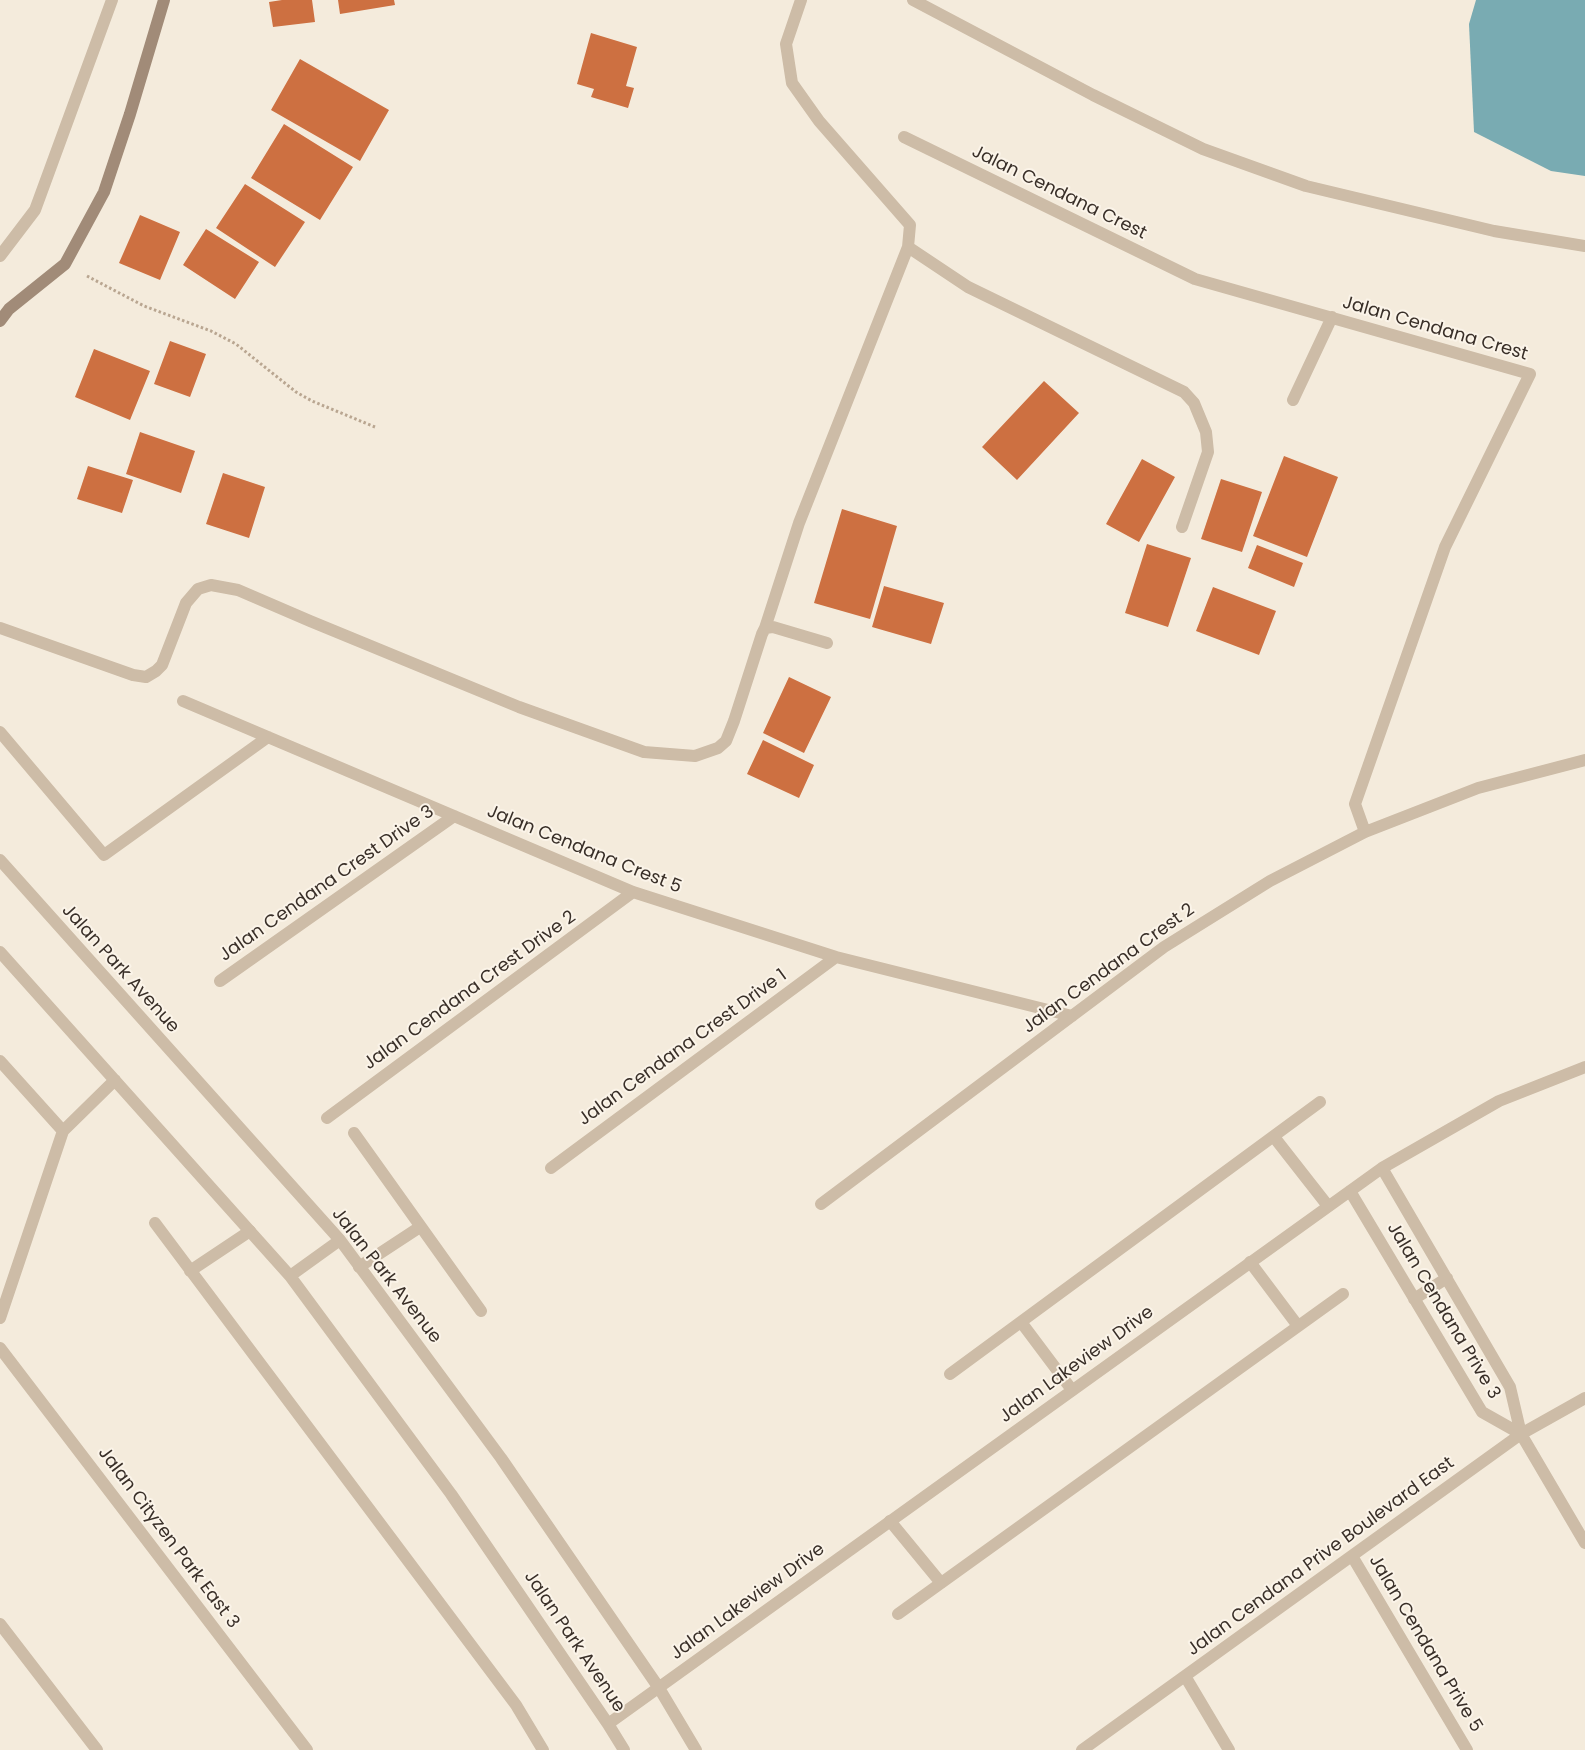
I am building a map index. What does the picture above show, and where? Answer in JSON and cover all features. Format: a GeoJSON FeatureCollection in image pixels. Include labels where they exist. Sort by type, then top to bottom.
{"type":"FeatureCollection","features":[{"type":"Feature","properties":{"kind":"street"},"geometry":{"type":"LineString","coordinates":[[0,256],[35,210],[112,0]]}},
{"type":"Feature","properties":{"kind":"street"},"geometry":{"type":"LineString","coordinates":[[0,321],[9,309],[65,264],[104,192],[130,114],[164,0]]}},
{"type":"Feature","properties":{"kind":"street"},"geometry":{"type":"LineString","coordinates":[[0,628],[132,675],[146,677],[162,665],[186,602],[198,589],[211,585],[238,590],[528,710],[644,752],[695,756],[718,748],[726,741],[734,721],[799,522],[908,247],[910,225],[819,121],[792,83],[786,44],[801,0]]}},
{"type":"Feature","properties":{"kind":"street"},"geometry":{"type":"LineString","coordinates":[[913,0],[1093,95],[1203,149],[1306,186],[1494,230],[1585,246]]}},
{"type":"Feature","properties":{"kind":"street","name":"Jalan Cendana Crest"},"geometry":{"type":"LineString","coordinates":[[904,137],[1196,279],[1530,374],[1445,548],[1355,804],[1365,832]]}},
{"type":"Feature","properties":{"kind":"street"},"geometry":{"type":"LineString","coordinates":[[908,247],[968,287],[1184,392],[1194,403],[1206,432],[1208,452],[1182,527]]}},
{"type":"Feature","properties":{"kind":"street"},"geometry":{"type":"LineString","coordinates":[[1293,400],[1332,317]]}},
{"type":"Feature","properties":{"kind":"street"},"geometry":{"type":"LineString","coordinates":[[765,628],[773,626],[827,643]]}},
{"type":"Feature","properties":{"kind":"street","name":"Jalan Cendana Crest 5"},"geometry":{"type":"LineString","coordinates":[[183,702],[633,892],[836,957],[1072,1016]]}},
{"type":"Feature","properties":{"kind":"street"},"geometry":{"type":"LineString","coordinates":[[0,732],[104,855],[268,737]]}},
{"type":"Feature","properties":{"kind":"street","name":"Jalan Cendana Crest 2"},"geometry":{"type":"LineString","coordinates":[[821,1204],[1164,947],[1270,880],[1365,832],[1478,788],[1585,760]]}},
{"type":"Feature","properties":{"kind":"street","name":"Jalan Cendana Crest Drive 3"},"geometry":{"type":"LineString","coordinates":[[220,981],[454,816]]}},
{"type":"Feature","properties":{"kind":"street","name":"Jalan Park Avenue"},"geometry":{"type":"LineString","coordinates":[[0,860],[340,1240],[501,1458],[659,1688],[696,1750]]}},
{"type":"Feature","properties":{"kind":"street","name":"Jalan Cendana Crest Drive 2"},"geometry":{"type":"LineString","coordinates":[[327,1118],[633,892]]}},
{"type":"Feature","properties":{"kind":"street","name":"Jalan Park Avenue"},"geometry":{"type":"LineString","coordinates":[[0,952],[290,1276],[451,1494],[624,1750]]}},
{"type":"Feature","properties":{"kind":"street","name":"Jalan Cendana Crest Drive 1"},"geometry":{"type":"LineString","coordinates":[[551,1168],[836,957]]}},
{"type":"Feature","properties":{"kind":"street"},"geometry":{"type":"LineString","coordinates":[[0,1061],[63,1131]]}},
{"type":"Feature","properties":{"kind":"street","name":"Jalan Lakeview Drive"},"geometry":{"type":"LineString","coordinates":[[608,1724],[1382,1168],[1499,1101],[1585,1067]]}},
{"type":"Feature","properties":{"kind":"street"},"geometry":{"type":"LineString","coordinates":[[0,1318],[63,1131],[114,1080]]}},
{"type":"Feature","properties":{"kind":"street"},"geometry":{"type":"LineString","coordinates":[[950,1374],[1320,1102]]}},
{"type":"Feature","properties":{"kind":"street"},"geometry":{"type":"LineString","coordinates":[[354,1133],[481,1311]]}},
{"type":"Feature","properties":{"kind":"street"},"geometry":{"type":"LineString","coordinates":[[1274,1136],[1328,1206]]}},
{"type":"Feature","properties":{"kind":"street","name":"Jalan Cendana Prive 3"},"geometry":{"type":"LineString","coordinates":[[1382,1168],[1510,1387],[1521,1434],[1585,1542]]}},
{"type":"Feature","properties":{"kind":"street","name":"Jalan Cendana Prive 3"},"geometry":{"type":"LineString","coordinates":[[1350,1190],[1482,1412],[1521,1434]]}},
{"type":"Feature","properties":{"kind":"street"},"geometry":{"type":"LineString","coordinates":[[155,1224],[516,1705],[543,1750]]}},
{"type":"Feature","properties":{"kind":"street"},"geometry":{"type":"LineString","coordinates":[[359,1266],[420,1227]]}},
{"type":"Feature","properties":{"kind":"street"},"geometry":{"type":"LineString","coordinates":[[190,1271],[250,1231]]}},
{"type":"Feature","properties":{"kind":"street"},"geometry":{"type":"LineString","coordinates":[[290,1276],[340,1240]]}},
{"type":"Feature","properties":{"kind":"street"},"geometry":{"type":"LineString","coordinates":[[1250,1262],[1298,1326]]}},
{"type":"Feature","properties":{"kind":"street"},"geometry":{"type":"LineString","coordinates":[[1414,1298],[1447,1278]]}},
{"type":"Feature","properties":{"kind":"street"},"geometry":{"type":"LineString","coordinates":[[898,1614],[1342,1294]]}},
{"type":"Feature","properties":{"kind":"street"},"geometry":{"type":"LineString","coordinates":[[1021,1322],[1072,1390]]}},
{"type":"Feature","properties":{"kind":"street","name":"Jalan Cityzen Park East 3"},"geometry":{"type":"LineString","coordinates":[[0,1348],[307,1750]]}},
{"type":"Feature","properties":{"kind":"street","name":"Jalan Cendana Prive Boulevard East"},"geometry":{"type":"LineString","coordinates":[[1082,1750],[1521,1434],[1585,1398]]}},
{"type":"Feature","properties":{"kind":"street"},"geometry":{"type":"LineString","coordinates":[[890,1520],[941,1583]]}},
{"type":"Feature","properties":{"kind":"street","name":"Jalan Cendana Prive 5"},"geometry":{"type":"LineString","coordinates":[[1352,1556],[1467,1750]]}},
{"type":"Feature","properties":{"kind":"street"},"geometry":{"type":"LineString","coordinates":[[0,1624],[97,1750]]}},
{"type":"Feature","properties":{"kind":"street"},"geometry":{"type":"LineString","coordinates":[[1185,1676],[1229,1750]]}},
{"type":"Feature","properties":{"kind":"path"},"geometry":{"type":"LineString","coordinates":[[65,264],[144,306],[211,331],[236,344],[296,392],[312,402],[375,427]]}},
{"type":"Feature","properties":{"kind":"water"},"geometry":{"type":"Polygon","coordinates":[[[1476,0],[1585,0],[1585,176],[1551,171],[1474,132],[1469,24],[1476,0]]]}},
{"type":"Feature","properties":{"kind":"building"},"geometry":{"type":"Polygon","coordinates":[[[312,0],[315,22],[273,27],[269,2],[312,0]]]}},
{"type":"Feature","properties":{"kind":"building"},"geometry":{"type":"Polygon","coordinates":[[[338,0],[394,0],[395,5],[340,14],[338,0]]]}},
{"type":"Feature","properties":{"kind":"building"},"geometry":{"type":"Polygon","coordinates":[[[591,33],[637,47],[626,86],[634,88],[628,108],[591,97],[594,89],[577,84],[591,33]]]}},
{"type":"Feature","properties":{"kind":"building"},"geometry":{"type":"Polygon","coordinates":[[[300,59],[389,110],[360,161],[271,110],[300,59]]]}},
{"type":"Feature","properties":{"kind":"building"},"geometry":{"type":"Polygon","coordinates":[[[284,124],[353,167],[320,220],[251,178],[284,124]]]}},
{"type":"Feature","properties":{"kind":"building"},"geometry":{"type":"Polygon","coordinates":[[[245,184],[305,222],[275,267],[216,228],[245,184]]]}},
{"type":"Feature","properties":{"kind":"building"},"geometry":{"type":"Polygon","coordinates":[[[140,215],[180,232],[160,280],[119,263],[140,215]]]}},
{"type":"Feature","properties":{"kind":"building"},"geometry":{"type":"Polygon","coordinates":[[[206,229],[259,262],[235,299],[183,265],[206,229]]]}},
{"type":"Feature","properties":{"kind":"building"},"geometry":{"type":"Polygon","coordinates":[[[170,341],[206,354],[190,397],[154,384],[170,341]]]}},
{"type":"Feature","properties":{"kind":"building"},"geometry":{"type":"Polygon","coordinates":[[[94,349],[150,371],[130,420],[75,397],[94,349]]]}},
{"type":"Feature","properties":{"kind":"building"},"geometry":{"type":"Polygon","coordinates":[[[1044,381],[1079,413],[1017,480],[982,447],[1044,381]]]}},
{"type":"Feature","properties":{"kind":"building"},"geometry":{"type":"Polygon","coordinates":[[[140,432],[195,451],[181,493],[126,474],[140,432]]]}},
{"type":"Feature","properties":{"kind":"building"},"geometry":{"type":"Polygon","coordinates":[[[1284,456],[1338,477],[1307,557],[1253,536],[1284,456]]]}},
{"type":"Feature","properties":{"kind":"building"},"geometry":{"type":"Polygon","coordinates":[[[1142,459],[1175,477],[1139,542],[1106,524],[1142,459]]]}},
{"type":"Feature","properties":{"kind":"building"},"geometry":{"type":"Polygon","coordinates":[[[88,466],[133,480],[122,513],[77,499],[88,466]]]}},
{"type":"Feature","properties":{"kind":"building"},"geometry":{"type":"Polygon","coordinates":[[[223,473],[265,487],[249,538],[206,524],[223,473]]]}},
{"type":"Feature","properties":{"kind":"building"},"geometry":{"type":"Polygon","coordinates":[[[1221,479],[1262,492],[1242,552],[1201,539],[1221,479]]]}},
{"type":"Feature","properties":{"kind":"building"},"geometry":{"type":"Polygon","coordinates":[[[842,509],[897,526],[870,619],[814,603],[842,509]]]}},
{"type":"Feature","properties":{"kind":"building"},"geometry":{"type":"Polygon","coordinates":[[[1147,544],[1191,558],[1168,627],[1125,613],[1147,544]]]}},
{"type":"Feature","properties":{"kind":"building"},"geometry":{"type":"Polygon","coordinates":[[[1257,545],[1303,563],[1294,587],[1248,568],[1257,545]]]}},
{"type":"Feature","properties":{"kind":"building"},"geometry":{"type":"Polygon","coordinates":[[[884,586],[944,603],[931,644],[872,627],[884,586]]]}},
{"type":"Feature","properties":{"kind":"building"},"geometry":{"type":"Polygon","coordinates":[[[1213,587],[1276,611],[1259,655],[1196,631],[1213,587]]]}},
{"type":"Feature","properties":{"kind":"building"},"geometry":{"type":"Polygon","coordinates":[[[789,677],[831,697],[804,753],[763,733],[789,677]]]}},
{"type":"Feature","properties":{"kind":"building"},"geometry":{"type":"Polygon","coordinates":[[[763,740],[814,765],[799,798],[747,774],[763,740]]]}}]}
